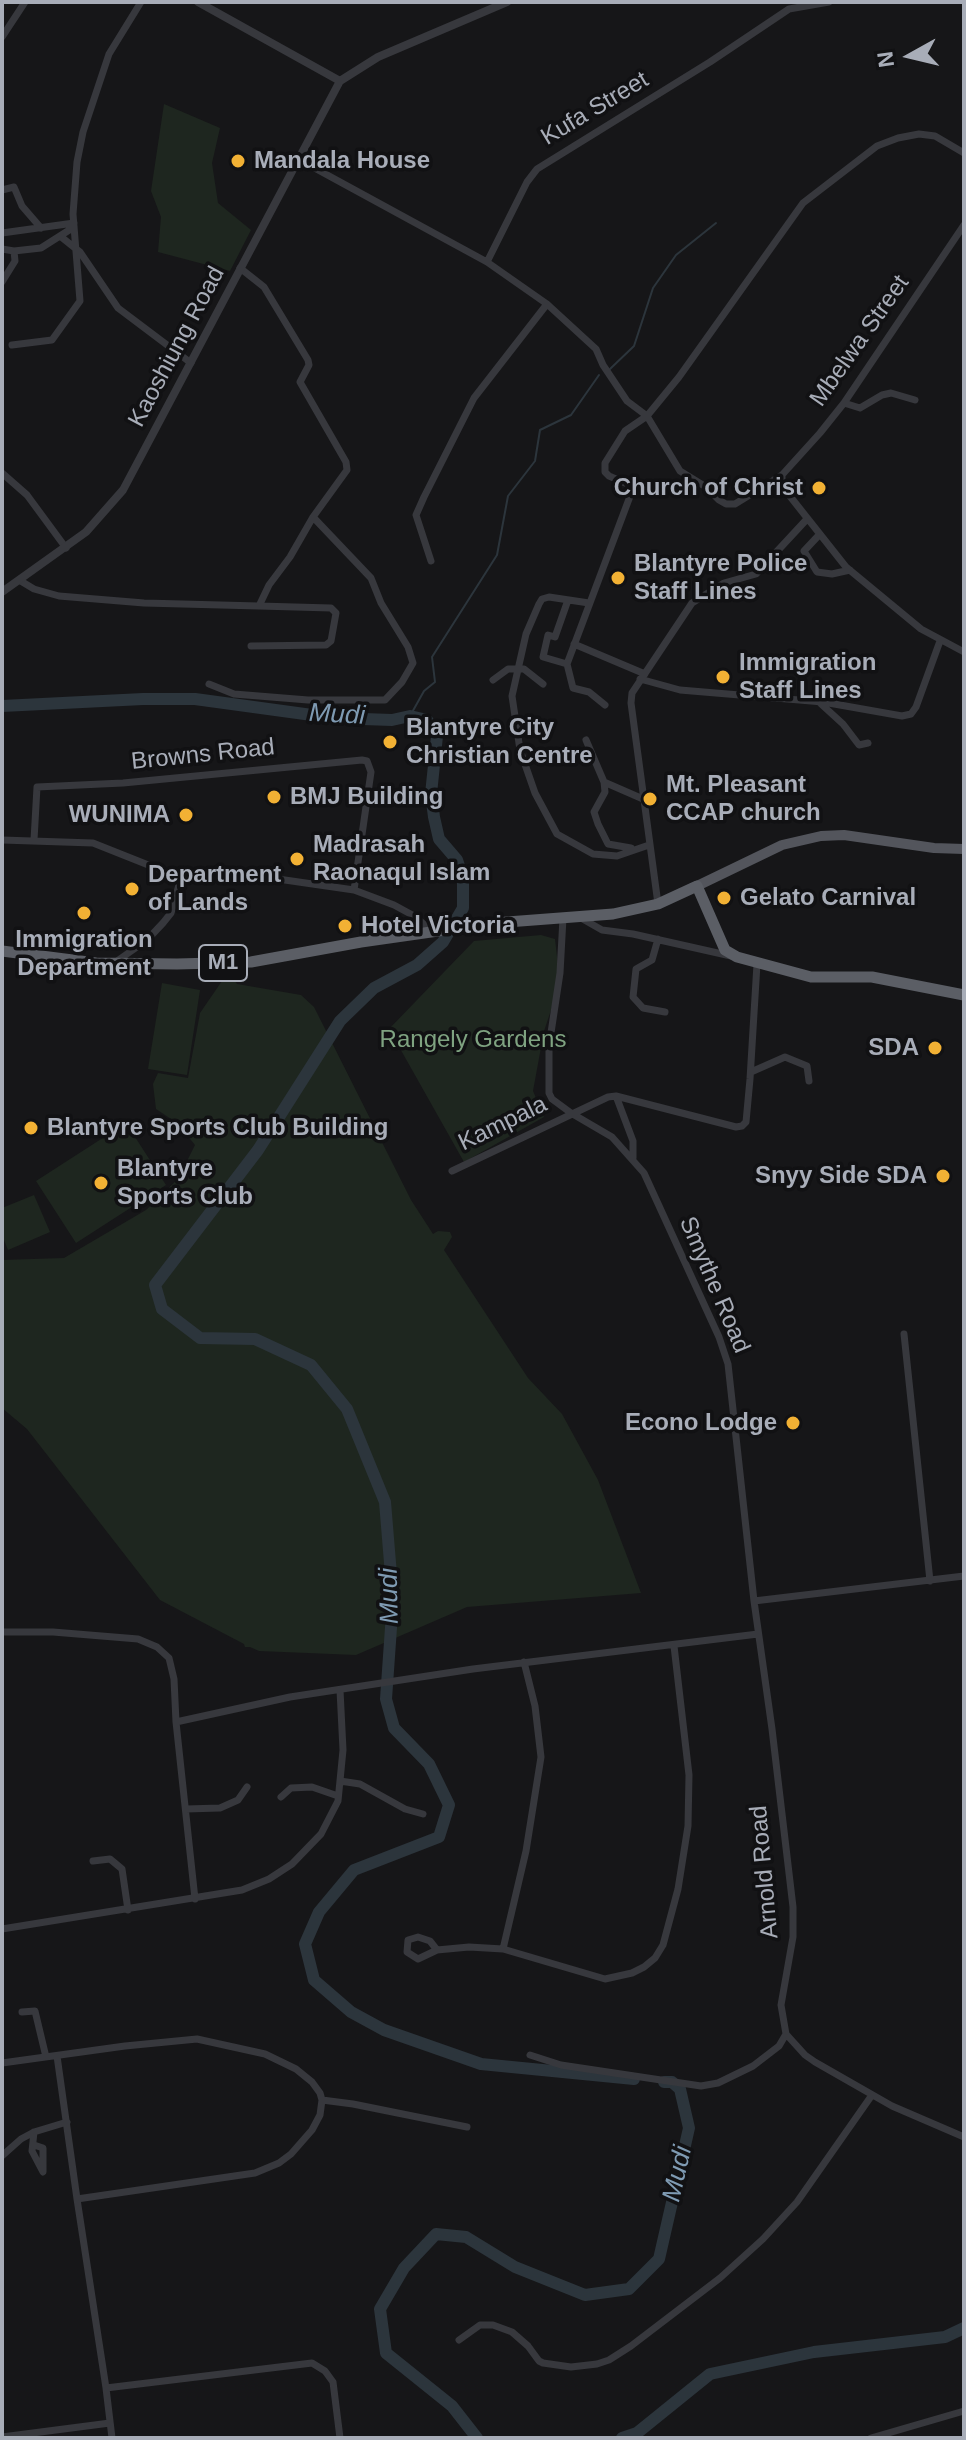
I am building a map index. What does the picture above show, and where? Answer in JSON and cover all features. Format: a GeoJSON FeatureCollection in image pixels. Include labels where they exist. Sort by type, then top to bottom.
{"type":"FeatureCollection","features":[{"type":"Feature","properties":{"kind":"highway","name":"M1"},"geometry":{"type":"LineString","coordinates":[[2,951],[114,963],[251,962],[494,923],[613,914],[658,904],[697,886]]}},
{"type":"Feature","properties":{"kind":"highway"},"geometry":{"type":"LineString","coordinates":[[697,886],[725,950],[737,957],[811,977],[872,977],[964,995]]}},
{"type":"Feature","properties":{"kind":"main road"},"geometry":{"type":"LineString","coordinates":[[697,886],[782,845],[821,836],[844,835],[934,848],[964,849]]}},
{"type":"Feature","properties":{"kind":"street"},"geometry":{"type":"LineString","coordinates":[[2,37],[25,2]]}},
{"type":"Feature","properties":{"kind":"street"},"geometry":{"type":"LineString","coordinates":[[12,345],[52,340],[74,312],[81,294],[74,245],[77,162],[87,117],[116,39],[141,2]]}},
{"type":"Feature","properties":{"kind":"street"},"geometry":{"type":"LineString","coordinates":[[198,2],[340,81],[378,57],[507,2]]}},
{"type":"Feature","properties":{"kind":"street","name":"Kufa Street"},"geometry":{"type":"LineString","coordinates":[[487,262],[527,182],[549,159],[685,78],[789,9],[829,2]]}},
{"type":"Feature","properties":{"kind":"street","name":"Kaoshiung Road"},"geometry":{"type":"LineString","coordinates":[[2,592],[66,548],[105,513],[123,490],[340,81]]}},
{"type":"Feature","properties":{"kind":"street"},"geometry":{"type":"LineString","coordinates":[[605,705],[589,692],[573,688],[567,664],[632,491],[632,486],[605,472],[605,463],[625,431],[647,416],[697,352],[803,203],[825,183],[877,146],[898,138],[919,134],[935,136],[964,153]]}},
{"type":"Feature","properties":{"kind":"street"},"geometry":{"type":"LineString","coordinates":[[298,159],[487,262],[547,304],[596,349],[627,401],[647,416]]}},
{"type":"Feature","properties":{"kind":"street"},"geometry":{"type":"LineString","coordinates":[[2,190],[14,187],[22,206],[41,228]]}},
{"type":"Feature","properties":{"kind":"street"},"geometry":{"type":"LineString","coordinates":[[2,233],[74,225]]}},
{"type":"Feature","properties":{"kind":"street"},"geometry":{"type":"LineString","coordinates":[[2,249],[41,248],[74,225]]}},
{"type":"Feature","properties":{"kind":"street","name":"Mbelwa Street"},"geometry":{"type":"LineString","coordinates":[[647,416],[680,471],[726,504],[746,500],[782,475],[844,403],[964,225]]}},
{"type":"Feature","properties":{"kind":"street"},"geometry":{"type":"LineString","coordinates":[[60,236],[74,245],[118,308],[191,363]]}},
{"type":"Feature","properties":{"kind":"street"},"geometry":{"type":"LineString","coordinates":[[2,282],[15,261],[14,251]]}},
{"type":"Feature","properties":{"kind":"street"},"geometry":{"type":"LineString","coordinates":[[240,268],[264,287],[308,360],[309,365],[300,382],[346,462],[347,470],[313,517],[259,606]]}},
{"type":"Feature","properties":{"kind":"street"},"geometry":{"type":"LineString","coordinates":[[431,561],[416,515],[424,497],[474,398],[547,304]]}},
{"type":"Feature","properties":{"kind":"street"},"geometry":{"type":"LineString","coordinates":[[844,403],[860,408],[891,393],[915,400]]}},
{"type":"Feature","properties":{"kind":"street"},"geometry":{"type":"LineString","coordinates":[[2,473],[27,495],[66,548]]}},
{"type":"Feature","properties":{"kind":"street"},"geometry":{"type":"LineString","coordinates":[[782,475],[784,489],[850,570],[913,623],[964,652]]}},
{"type":"Feature","properties":{"kind":"street"},"geometry":{"type":"LineString","coordinates":[[209,684],[234,694],[308,700],[385,700],[402,682],[413,663],[408,647],[381,603],[371,578],[313,517]]}},
{"type":"Feature","properties":{"kind":"street"},"geometry":{"type":"LineString","coordinates":[[658,904],[632,693],[692,603],[724,583],[763,569],[807,519]]}},
{"type":"Feature","properties":{"kind":"street"},"geometry":{"type":"LineString","coordinates":[[819,535],[804,551],[817,572],[832,574],[850,570]]}},
{"type":"Feature","properties":{"kind":"street"},"geometry":{"type":"LineString","coordinates":[[19,580],[34,589],[59,596],[144,603],[331,608],[336,613],[331,641],[326,645],[251,646]]}},
{"type":"Feature","properties":{"kind":"street"},"geometry":{"type":"LineString","coordinates":[[589,603],[542,599],[526,634],[512,696],[520,750],[546,817],[557,834],[593,854],[617,856],[649,845]]}},
{"type":"Feature","properties":{"kind":"street"},"geometry":{"type":"LineString","coordinates":[[567,664],[543,657],[548,635],[555,637],[568,600]]}},
{"type":"Feature","properties":{"kind":"street"},"geometry":{"type":"LineString","coordinates":[[574,644],[680,690],[819,701],[891,716],[911,714],[916,707],[940,641]]}},
{"type":"Feature","properties":{"kind":"street"},"geometry":{"type":"LineString","coordinates":[[493,680],[508,669],[524,669],[543,684]]}},
{"type":"Feature","properties":{"kind":"street"},"geometry":{"type":"LineString","coordinates":[[819,701],[859,745],[868,743]]}},
{"type":"Feature","properties":{"kind":"street"},"geometry":{"type":"LineString","coordinates":[[586,740],[604,782],[605,792],[594,812],[598,824],[608,844],[633,849]]}},
{"type":"Feature","properties":{"kind":"street","name":"Browns Road"},"geometry":{"type":"LineString","coordinates":[[34,840],[37,787],[123,783],[367,761],[370,765],[354,890]]}},
{"type":"Feature","properties":{"kind":"street"},"geometry":{"type":"LineString","coordinates":[[604,782],[643,799]]}},
{"type":"Feature","properties":{"kind":"street"},"geometry":{"type":"LineString","coordinates":[[2,840],[105,845],[181,878],[278,879],[354,890],[394,905],[437,931]]}},
{"type":"Feature","properties":{"kind":"street"},"geometry":{"type":"LineString","coordinates":[[114,963],[147,940],[171,913],[181,878]]}},
{"type":"Feature","properties":{"kind":"street"},"geometry":{"type":"LineString","coordinates":[[580,917],[602,930],[737,957]]}},
{"type":"Feature","properties":{"kind":"street","name":"Smythe Road"},"geometry":{"type":"LineString","coordinates":[[563,918],[547,1086],[552,1099],[612,1137],[633,1158],[649,1185],[719,1337],[728,1364],[754,1601]]}},
{"type":"Feature","properties":{"kind":"street"},"geometry":{"type":"LineString","coordinates":[[658,939],[652,960],[636,969],[633,997],[643,1008],[665,1012]]}},
{"type":"Feature","properties":{"kind":"street"},"geometry":{"type":"LineString","coordinates":[[616,1096],[742,1126],[746,1122],[751,1072],[757,964]]}},
{"type":"Feature","properties":{"kind":"street"},"geometry":{"type":"LineString","coordinates":[[751,1072],[785,1057],[807,1066],[809,1081]]}},
{"type":"Feature","properties":{"kind":"street"},"geometry":{"type":"LineString","coordinates":[[616,1096],[633,1141],[633,1158]]}},
{"type":"Feature","properties":{"kind":"street","name":"Kampala"},"geometry":{"type":"LineString","coordinates":[[452,1171],[571,1113],[616,1096]]}},
{"type":"Feature","properties":{"kind":"street"},"geometry":{"type":"LineString","coordinates":[[904,1334],[930,1581]]}},
{"type":"Feature","properties":{"kind":"street"},"geometry":{"type":"LineString","coordinates":[[754,1601],[964,1576]]}},
{"type":"Feature","properties":{"kind":"street","name":"Arnold Road"},"geometry":{"type":"LineString","coordinates":[[754,1601],[793,1907],[793,1937],[781,2005],[786,2034]]}},
{"type":"Feature","properties":{"kind":"street"},"geometry":{"type":"LineString","coordinates":[[2,1632],[53,1632],[147,1641],[164,1651],[172,1665],[195,1899]]}},
{"type":"Feature","properties":{"kind":"street"},"geometry":{"type":"LineString","coordinates":[[176,1722],[218,1711],[376,1684],[524,1662],[758,1634]]}},
{"type":"Feature","properties":{"kind":"street"},"geometry":{"type":"LineString","coordinates":[[437,1950],[469,1947],[503,1949],[605,1979],[644,1967],[655,1958],[663,1945],[678,1889],[688,1826],[689,1775],[674,1646]]}},
{"type":"Feature","properties":{"kind":"street"},"geometry":{"type":"LineString","coordinates":[[503,1949],[526,1851],[541,1757],[535,1706],[524,1662]]}},
{"type":"Feature","properties":{"kind":"street"},"geometry":{"type":"LineString","coordinates":[[2,1929],[242,1890],[269,1879],[292,1864],[321,1834],[338,1796],[343,1750],[340,1690]]}},
{"type":"Feature","properties":{"kind":"street"},"geometry":{"type":"LineString","coordinates":[[340,1781],[360,1784],[405,1809],[423,1814]]}},
{"type":"Feature","properties":{"kind":"street"},"geometry":{"type":"LineString","coordinates":[[186,1809],[220,1808],[238,1800],[247,1787]]}},
{"type":"Feature","properties":{"kind":"street"},"geometry":{"type":"LineString","coordinates":[[281,1797],[291,1788],[312,1787],[338,1796]]}},
{"type":"Feature","properties":{"kind":"street"},"geometry":{"type":"LineString","coordinates":[[93,1861],[110,1859],[122,1869],[128,1910]]}},
{"type":"Feature","properties":{"kind":"street"},"geometry":{"type":"LineString","coordinates":[[22,2012],[35,2011],[46,2057]]}},
{"type":"Feature","properties":{"kind":"street"},"geometry":{"type":"LineString","coordinates":[[530,2055],[561,2065],[701,2086],[718,2083],[753,2066],[779,2046],[786,2034],[805,2055],[872,2095],[964,2137]]}},
{"type":"Feature","properties":{"kind":"street"},"geometry":{"type":"LineString","coordinates":[[2,2063],[197,2039],[231,2045],[282,2061],[312,2082],[322,2100],[320,2115],[302,2143],[279,2163],[255,2173],[77,2199]]}},
{"type":"Feature","properties":{"kind":"street"},"geometry":{"type":"LineString","coordinates":[[57,2056],[112,2438]]}},
{"type":"Feature","properties":{"kind":"street"},"geometry":{"type":"LineString","coordinates":[[459,2340],[480,2325],[493,2325],[512,2332],[543,2363],[571,2367],[609,2360],[720,2278],[763,2239],[797,2202],[872,2095]]}},
{"type":"Feature","properties":{"kind":"street"},"geometry":{"type":"LineString","coordinates":[[322,2100],[467,2127]]}},
{"type":"Feature","properties":{"kind":"street"},"geometry":{"type":"LineString","coordinates":[[2,2156],[34,2132],[67,2122]]}},
{"type":"Feature","properties":{"kind":"street"},"geometry":{"type":"LineString","coordinates":[[34,2132],[34,2145]]}},
{"type":"Feature","properties":{"kind":"street"},"geometry":{"type":"LineString","coordinates":[[106,2388],[312,2363],[325,2371],[333,2382],[340,2438]]}},
{"type":"Feature","properties":{"kind":"street"},"geometry":{"type":"LineString","coordinates":[[871,2438],[964,2411]]}},
{"type":"Feature","properties":{"kind":"street"},"geometry":{"type":"LineString","coordinates":[[2,2437],[110,2423]]}},
{"type":"Feature","properties":{"kind":"green space"},"geometry":{"type":"Polygon","coordinates":[[[164,104],[220,128],[212,163],[218,203],[251,230],[230,271],[158,252],[161,217],[151,191],[164,104]]]}},
{"type":"Feature","properties":{"kind":"green space","name":"Rangely Gardens"},"geometry":{"type":"Polygon","coordinates":[[[541,935],[555,939],[560,983],[544,1031],[533,1091],[544,1117],[464,1162],[389,1029],[474,941],[541,935]]]}},
{"type":"Feature","properties":{"kind":"green space","name":"Blantyre Sports Club"},"geometry":{"type":"Polygon","coordinates":[[[222,981],[301,995],[314,1007],[411,1200],[433,1234],[450,1232],[452,1237],[444,1250],[528,1378],[562,1414],[598,1480],[641,1593],[467,1607],[356,1655],[259,1651],[245,1647],[160,1600],[27,1429],[2,1408],[2,1260],[64,1258],[146,1210],[178,1179],[195,1145],[177,1123],[156,1109],[153,1084],[158,1073],[188,1078],[200,1013],[222,981]]]}},
{"type":"Feature","properties":{"kind":"green space"},"geometry":{"type":"Polygon","coordinates":[[[162,983],[200,990],[187,1075],[148,1069],[162,983]]]}},
{"type":"Feature","properties":{"kind":"green space","name":"Blantyre Sports Club"},"geometry":{"type":"Polygon","coordinates":[[[126,1123],[166,1185],[76,1243],[36,1181],[126,1123]]]}},
{"type":"Feature","properties":{"kind":"green space"},"geometry":{"type":"Polygon","coordinates":[[[34,1195],[50,1232],[8,1250],[2,1235],[2,1208],[34,1195]]]}},
{"type":"Feature","properties":{"kind":"waterway"},"geometry":{"type":"LineString","coordinates":[[610,369],[634,346],[653,288],[676,255],[716,223]]}},
{"type":"Feature","properties":{"kind":"waterway"},"geometry":{"type":"LineString","coordinates":[[410,716],[424,691],[435,682],[432,657],[497,555],[508,496],[535,461],[540,430],[571,415],[599,375]]}},
{"type":"Feature","properties":{"kind":"waterway","name":"Mudi"},"geometry":{"type":"LineString","coordinates":[[2,706],[195,699],[334,718],[392,720],[410,716],[427,720],[437,736],[431,794],[434,817],[439,839],[457,860],[463,878],[463,908],[443,942],[417,965],[374,988],[340,1021],[258,1150],[155,1285],[162,1309],[200,1338],[255,1339],[311,1365],[347,1409],[385,1502],[393,1599],[386,1699],[394,1728],[429,1764],[449,1805],[439,1837],[354,1870],[319,1912],[305,1944],[314,1980],[351,2012],[384,2030],[481,2064],[634,2079]]}},
{"type":"Feature","properties":{"kind":"waterway","name":"Mudi"},"geometry":{"type":"LineString","coordinates":[[477,2438],[452,2406],[386,2353],[380,2309],[404,2268],[436,2234],[466,2237],[515,2267],[585,2295],[629,2289],[659,2259],[689,2128],[680,2089],[672,2082],[664,2082]]}},
{"type":"Feature","properties":{"kind":"waterway","name":"Mudi"},"geometry":{"type":"LineString","coordinates":[[622,2438],[637,2433],[710,2374],[814,2352],[945,2337],[964,2328]]}},
{"type":"Feature","properties":{"kind":"place","name":"Mandala House"},"geometry":{"type":"Point","coordinates":[238,161]}},
{"type":"Feature","properties":{"kind":"place","name":"Church of Christ"},"geometry":{"type":"Point","coordinates":[819,488]}},
{"type":"Feature","properties":{"kind":"place","name":"Blantyre Police Staff Lines"},"geometry":{"type":"Point","coordinates":[618,578]}},
{"type":"Feature","properties":{"kind":"place","name":"Immigration Staff Lines"},"geometry":{"type":"Point","coordinates":[723,677]}},
{"type":"Feature","properties":{"kind":"place","name":"Blantyre City Christian Centre"},"geometry":{"type":"Point","coordinates":[390,742]}},
{"type":"Feature","properties":{"kind":"place","name":"BMJ Building"},"geometry":{"type":"Point","coordinates":[274,797]}},
{"type":"Feature","properties":{"kind":"place","name":"Mt. Pleasant CCAP church"},"geometry":{"type":"Point","coordinates":[650,799]}},
{"type":"Feature","properties":{"kind":"place","name":"WUNIMA"},"geometry":{"type":"Point","coordinates":[186,815]}},
{"type":"Feature","properties":{"kind":"place","name":"Madrasah Raonaqul Islam"},"geometry":{"type":"Point","coordinates":[297,859]}},
{"type":"Feature","properties":{"kind":"place","name":"Department of Lands"},"geometry":{"type":"Point","coordinates":[132,889]}},
{"type":"Feature","properties":{"kind":"place","name":"Gelato Carnival"},"geometry":{"type":"Point","coordinates":[724,898]}},
{"type":"Feature","properties":{"kind":"place","name":"Immigration Department"},"geometry":{"type":"Point","coordinates":[84,913]}},
{"type":"Feature","properties":{"kind":"place","name":"Hotel Victoria"},"geometry":{"type":"Point","coordinates":[345,926]}},
{"type":"Feature","properties":{"kind":"place","name":"SDA"},"geometry":{"type":"Point","coordinates":[935,1048]}},
{"type":"Feature","properties":{"kind":"place","name":"Blantyre Sports Club Building"},"geometry":{"type":"Point","coordinates":[31,1128]}},
{"type":"Feature","properties":{"kind":"place","name":"Snyy Side SDA"},"geometry":{"type":"Point","coordinates":[943,1176]}},
{"type":"Feature","properties":{"kind":"place","name":"Blantyre Sports Club"},"geometry":{"type":"Point","coordinates":[101,1183]}},
{"type":"Feature","properties":{"kind":"place","name":"Econo Lodge"},"geometry":{"type":"Point","coordinates":[793,1423]}}]}
